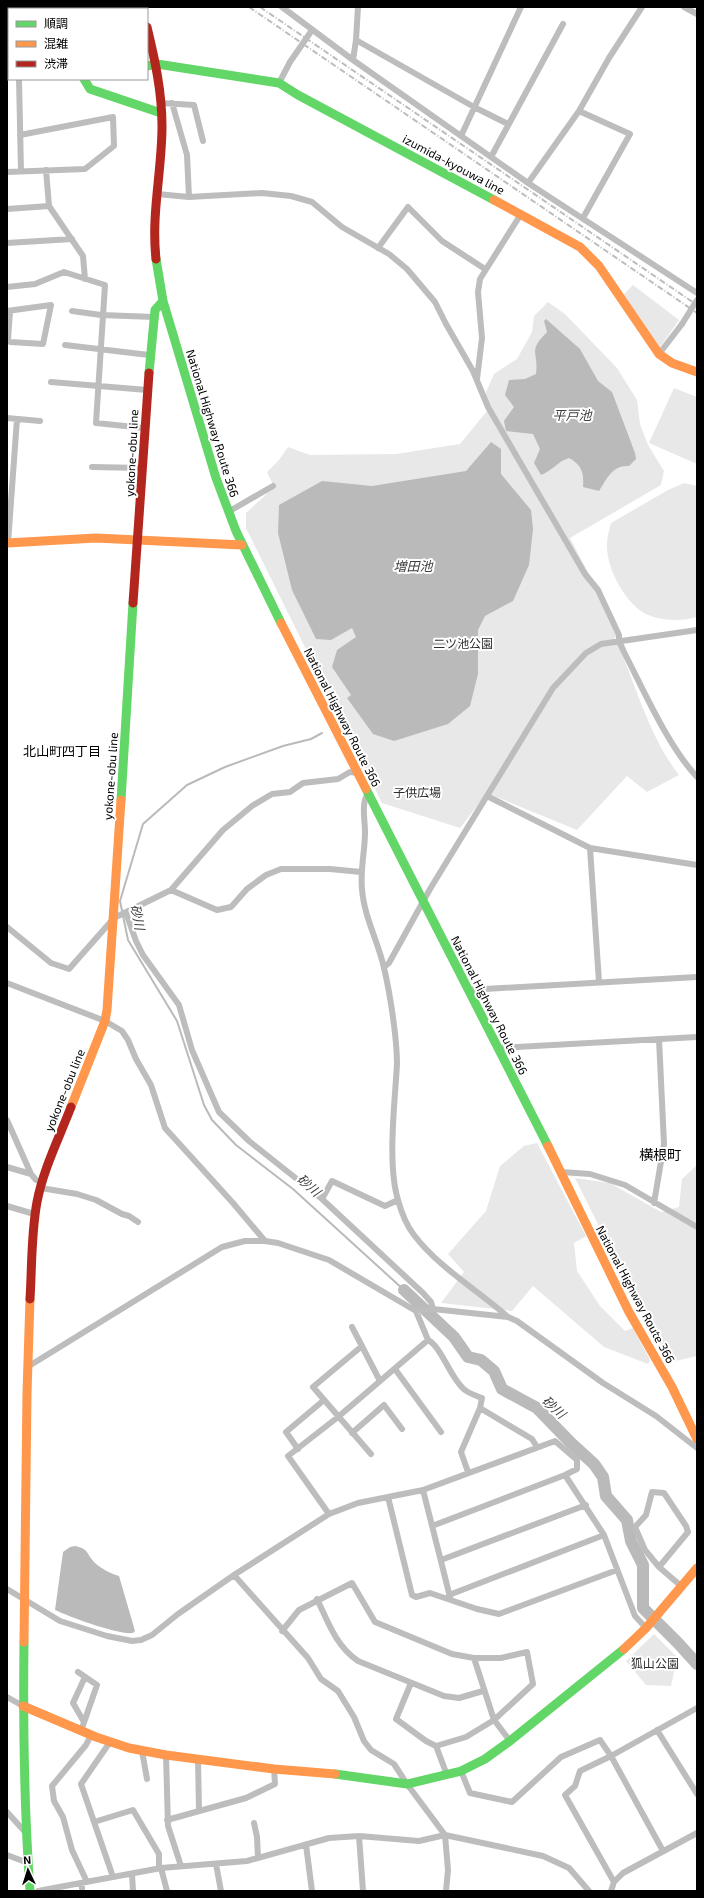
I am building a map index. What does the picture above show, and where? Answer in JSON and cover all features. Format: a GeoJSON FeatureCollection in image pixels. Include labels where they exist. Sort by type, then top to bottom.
{"type":"FeatureCollection","features":[{"type":"Feature","properties":{"kind":"main road","name":"National Highway Route 366"},"geometry":{"type":"LineString","coordinates":[[148,31],[157,64],[161,103],[160,154],[154,241],[162,301],[213,471],[228,512],[242,545],[561,1172],[622,1298],[672,1388],[697,1439]]}},
{"type":"Feature","properties":{"kind":"main road","name":"izumida-kyouwa line"},"geometry":{"type":"LineString","coordinates":[[148,66],[157,64],[279,83],[298,95],[522,214],[580,247],[599,266],[659,354],[666,361],[675,366],[697,372]]}},
{"type":"Feature","properties":{"kind":"main road"},"geometry":{"type":"LineString","coordinates":[[85,80],[90,89],[161,113]]}},
{"type":"Feature","properties":{"kind":"main road","name":"yokone-obu line"},"geometry":{"type":"LineString","coordinates":[[30,1891],[26,1833],[23,1706],[32,1230],[41,1185],[105,1021],[107,1010],[144,428],[154,317],[155,310],[162,301]]}},
{"type":"Feature","properties":{"kind":"main road"},"geometry":{"type":"LineString","coordinates":[[8,543],[77,537],[138,538],[242,545]]}},
{"type":"Feature","properties":{"kind":"main road"},"geometry":{"type":"LineString","coordinates":[[23,1706],[82,1726],[91,1735],[110,1742],[166,1756],[274,1769],[323,1772],[407,1784],[462,1771],[485,1759],[510,1741],[608,1662],[647,1626],[697,1568]]}},
{"type":"Feature","properties":{"kind":"street"},"geometry":{"type":"LineString","coordinates":[[282,7],[311,32],[528,183],[697,293]]}},
{"type":"Feature","properties":{"kind":"street"},"geometry":{"type":"LineString","coordinates":[[352,60],[356,40],[358,7]]}},
{"type":"Feature","properties":{"kind":"street"},"geometry":{"type":"LineString","coordinates":[[461,136],[521,7]]}},
{"type":"Feature","properties":{"kind":"street"},"geometry":{"type":"LineString","coordinates":[[528,183],[579,111],[609,58],[642,7]]}},
{"type":"Feature","properties":{"kind":"street"},"geometry":{"type":"LineString","coordinates":[[684,7],[697,14]]}},
{"type":"Feature","properties":{"kind":"street"},"geometry":{"type":"LineString","coordinates":[[491,157],[563,24]]}},
{"type":"Feature","properties":{"kind":"street"},"geometry":{"type":"LineString","coordinates":[[279,83],[290,62],[311,32]]}},
{"type":"Feature","properties":{"kind":"street"},"geometry":{"type":"LineString","coordinates":[[356,40],[474,107],[508,124]]}},
{"type":"Feature","properties":{"kind":"street"},"geometry":{"type":"LineString","coordinates":[[19,80],[21,171]]}},
{"type":"Feature","properties":{"kind":"street"},"geometry":{"type":"LineString","coordinates":[[161,103],[194,106],[203,141]]}},
{"type":"Feature","properties":{"kind":"street"},"geometry":{"type":"LineString","coordinates":[[172,103],[187,155],[189,197]]}},
{"type":"Feature","properties":{"kind":"street"},"geometry":{"type":"LineString","coordinates":[[579,111],[630,134],[583,218]]}},
{"type":"Feature","properties":{"kind":"street"},"geometry":{"type":"LineString","coordinates":[[7,172],[85,169],[114,146],[113,117],[20,135]]}},
{"type":"Feature","properties":{"kind":"street"},"geometry":{"type":"LineString","coordinates":[[46,170],[49,206],[83,256],[85,279]]}},
{"type":"Feature","properties":{"kind":"street"},"geometry":{"type":"LineString","coordinates":[[157,194],[189,197],[262,193],[291,196],[312,202],[342,227],[389,254],[407,269],[435,302],[473,371],[488,407],[585,574],[598,590],[620,635],[619,641],[624,652],[667,733],[683,760],[697,777]]}},
{"type":"Feature","properties":{"kind":"street"},"geometry":{"type":"LineString","coordinates":[[7,209],[49,206]]}},
{"type":"Feature","properties":{"kind":"street"},"geometry":{"type":"LineString","coordinates":[[378,248],[408,207],[442,241],[485,269]]}},
{"type":"Feature","properties":{"kind":"street"},"geometry":{"type":"LineString","coordinates":[[477,382],[482,338],[478,292],[480,279],[485,269],[522,214]]}},
{"type":"Feature","properties":{"kind":"street"},"geometry":{"type":"LineString","coordinates":[[7,243],[72,239]]}},
{"type":"Feature","properties":{"kind":"street"},"geometry":{"type":"LineString","coordinates":[[7,287],[35,284],[64,272],[105,285],[101,314],[96,423],[144,428]]}},
{"type":"Feature","properties":{"kind":"street"},"geometry":{"type":"LineString","coordinates":[[659,354],[682,324],[697,300]]}},
{"type":"Feature","properties":{"kind":"street"},"geometry":{"type":"LineString","coordinates":[[51,305],[43,344],[10,342],[8,340],[9,311],[51,305]]}},
{"type":"Feature","properties":{"kind":"street"},"geometry":{"type":"LineString","coordinates":[[72,311],[154,317]]}},
{"type":"Feature","properties":{"kind":"street"},"geometry":{"type":"LineString","coordinates":[[64,345],[150,355]]}},
{"type":"Feature","properties":{"kind":"street"},"geometry":{"type":"LineString","coordinates":[[51,382],[147,390]]}},
{"type":"Feature","properties":{"kind":"street"},"geometry":{"type":"LineString","coordinates":[[7,418],[40,421]]}},
{"type":"Feature","properties":{"kind":"street"},"geometry":{"type":"LineString","coordinates":[[8,543],[17,419]]}},
{"type":"Feature","properties":{"kind":"street"},"geometry":{"type":"LineString","coordinates":[[92,467],[142,468]]}},
{"type":"Feature","properties":{"kind":"street"},"geometry":{"type":"LineString","coordinates":[[228,512],[273,486]]}},
{"type":"Feature","properties":{"kind":"street"},"geometry":{"type":"LineString","coordinates":[[384,967],[389,963],[430,889],[553,688],[586,653],[600,644],[697,630]]}},
{"type":"Feature","properties":{"kind":"street"},"geometry":{"type":"LineString","coordinates":[[7,927],[51,963],[70,969],[114,918],[171,890],[223,830],[252,806],[272,794],[290,792],[303,783],[338,779],[350,772],[358,773]]}},
{"type":"Feature","properties":{"kind":"street"},"geometry":{"type":"LineString","coordinates":[[368,794],[364,800],[365,843],[361,872],[366,915],[384,967],[393,1022],[397,1062],[393,1168],[398,1200],[413,1234],[425,1248],[508,1317],[517,1321],[603,1383],[656,1416],[697,1448]]}},
{"type":"Feature","properties":{"kind":"street"},"geometry":{"type":"LineString","coordinates":[[488,796],[590,848],[697,865]]}},
{"type":"Feature","properties":{"kind":"street"},"geometry":{"type":"LineString","coordinates":[[590,848],[599,982]]}},
{"type":"Feature","properties":{"kind":"street"},"geometry":{"type":"LineString","coordinates":[[171,890],[217,910],[231,906],[247,889],[266,875],[281,869],[330,869],[361,872]]}},
{"type":"Feature","properties":{"kind":"street"},"geometry":{"type":"LineString","coordinates":[[126,913],[136,941],[143,955],[179,1005],[192,1050],[219,1112],[249,1141],[322,1199],[423,1293],[431,1302],[431,1308]]}},
{"type":"Feature","properties":{"kind":"street"},"geometry":{"type":"LineString","coordinates":[[468,990],[697,977]]}},
{"type":"Feature","properties":{"kind":"street"},"geometry":{"type":"LineString","coordinates":[[7,982],[105,1021],[122,1032],[128,1040],[136,1060],[151,1085],[165,1128],[233,1203],[265,1241]]}},
{"type":"Feature","properties":{"kind":"street"},"geometry":{"type":"LineString","coordinates":[[497,1048],[697,1037]]}},
{"type":"Feature","properties":{"kind":"street"},"geometry":{"type":"LineString","coordinates":[[654,1203],[664,1144],[659,1039]]}},
{"type":"Feature","properties":{"kind":"street"},"geometry":{"type":"LineString","coordinates":[[7,1120],[31,1174],[41,1185],[96,1200],[138,1222]]}},
{"type":"Feature","properties":{"kind":"street"},"geometry":{"type":"LineString","coordinates":[[7,1167],[31,1174]]}},
{"type":"Feature","properties":{"kind":"street"},"geometry":{"type":"LineString","coordinates":[[561,1172],[590,1174],[610,1180],[643,1194],[654,1203],[697,1227]]}},
{"type":"Feature","properties":{"kind":"street"},"geometry":{"type":"LineString","coordinates":[[322,1199],[332,1181],[385,1206],[398,1200]]}},
{"type":"Feature","properties":{"kind":"street"},"geometry":{"type":"LineString","coordinates":[[7,1206],[34,1214]]}},
{"type":"Feature","properties":{"kind":"street"},"geometry":{"type":"LineString","coordinates":[[29,1366],[222,1247],[245,1241],[265,1241],[278,1243],[329,1260],[417,1311],[428,1340],[431,1342],[451,1372],[465,1390],[482,1398],[480,1408],[461,1452],[468,1472]]}},
{"type":"Feature","properties":{"kind":"street"},"geometry":{"type":"LineString","coordinates":[[417,1311],[431,1308],[508,1317]]}},
{"type":"Feature","properties":{"kind":"street"},"geometry":{"type":"LineString","coordinates":[[352,1327],[380,1381]]}},
{"type":"Feature","properties":{"kind":"street"},"geometry":{"type":"LineString","coordinates":[[329,1514],[288,1456],[338,1417],[428,1340]]}},
{"type":"Feature","properties":{"kind":"street"},"geometry":{"type":"LineString","coordinates":[[362,1346],[312,1387],[371,1454]]}},
{"type":"Feature","properties":{"kind":"street"},"geometry":{"type":"LineString","coordinates":[[395,1369],[441,1432]]}},
{"type":"Feature","properties":{"kind":"street"},"geometry":{"type":"LineString","coordinates":[[298,1449],[286,1432],[324,1400]]}},
{"type":"Feature","properties":{"kind":"street"},"geometry":{"type":"LineString","coordinates":[[352,1432],[384,1405],[402,1429]]}},
{"type":"Feature","properties":{"kind":"street"},"geometry":{"type":"LineString","coordinates":[[480,1408],[532,1439],[537,1447]]}},
{"type":"Feature","properties":{"kind":"street"},"geometry":{"type":"LineString","coordinates":[[7,1589],[60,1621],[107,1636],[132,1641],[141,1640],[152,1635],[178,1614],[234,1575],[329,1514],[358,1503],[423,1490],[468,1472],[555,1441],[576,1460],[577,1469],[565,1475],[432,1526]]}},
{"type":"Feature","properties":{"kind":"street"},"geometry":{"type":"LineString","coordinates":[[565,1475],[586,1505],[604,1535],[635,1616],[647,1626]]}},
{"type":"Feature","properties":{"kind":"street"},"geometry":{"type":"LineString","coordinates":[[423,1490],[450,1598]]}},
{"type":"Feature","properties":{"kind":"street"},"geometry":{"type":"LineString","coordinates":[[659,1567],[688,1532],[686,1526],[664,1493],[652,1492],[646,1515],[635,1527],[645,1550],[659,1567],[682,1586]]}},
{"type":"Feature","properties":{"kind":"street"},"geometry":{"type":"LineString","coordinates":[[388,1496],[412,1595],[416,1597],[430,1593],[499,1614],[617,1570]]}},
{"type":"Feature","properties":{"kind":"street"},"geometry":{"type":"LineString","coordinates":[[441,1560],[586,1505]]}},
{"type":"Feature","properties":{"kind":"street"},"geometry":{"type":"LineString","coordinates":[[450,1598],[604,1535]]}},
{"type":"Feature","properties":{"kind":"street"},"geometry":{"type":"LineString","coordinates":[[234,1575],[282,1631],[308,1658],[321,1679],[338,1691],[354,1717],[364,1741],[371,1750],[394,1764],[445,1835],[448,1870],[446,1891]]}},
{"type":"Feature","properties":{"kind":"street"},"geometry":{"type":"LineString","coordinates":[[282,1631],[299,1610],[317,1599],[352,1583],[375,1622],[452,1654],[474,1658],[501,1658],[527,1652],[533,1684],[494,1720],[466,1737],[436,1746]]}},
{"type":"Feature","properties":{"kind":"street"},"geometry":{"type":"LineString","coordinates":[[317,1599],[338,1642],[348,1654],[358,1661],[444,1696],[459,1698],[483,1691]]}},
{"type":"Feature","properties":{"kind":"street"},"geometry":{"type":"LineString","coordinates":[[474,1658],[483,1691],[494,1720],[510,1741]]}},
{"type":"Feature","properties":{"kind":"street"},"geometry":{"type":"LineString","coordinates":[[78,1672],[97,1686],[82,1726]]}},
{"type":"Feature","properties":{"kind":"street"},"geometry":{"type":"LineString","coordinates":[[82,1726],[73,1703],[85,1677]]}},
{"type":"Feature","properties":{"kind":"street"},"geometry":{"type":"LineString","coordinates":[[411,1683],[396,1719],[426,1741],[436,1746],[447,1775]]}},
{"type":"Feature","properties":{"kind":"street"},"geometry":{"type":"LineString","coordinates":[[7,1697],[23,1706]]}},
{"type":"Feature","properties":{"kind":"street"},"geometry":{"type":"LineString","coordinates":[[614,1882],[565,1795],[575,1786],[580,1771],[611,1756],[697,1708]]}},
{"type":"Feature","properties":{"kind":"street"},"geometry":{"type":"LineString","coordinates":[[657,1730],[697,1794]]}},
{"type":"Feature","properties":{"kind":"street"},"geometry":{"type":"LineString","coordinates":[[82,1891],[85,1882],[72,1850],[63,1817],[54,1801],[52,1786],[86,1745],[91,1735]]}},
{"type":"Feature","properties":{"kind":"street"},"geometry":{"type":"LineString","coordinates":[[462,1771],[470,1794],[512,1802],[562,1756],[600,1740],[611,1756],[663,1851]]}},
{"type":"Feature","properties":{"kind":"street"},"geometry":{"type":"LineString","coordinates":[[110,1742],[81,1784],[113,1877]]}},
{"type":"Feature","properties":{"kind":"street"},"geometry":{"type":"LineString","coordinates":[[142,1751],[147,1779]]}},
{"type":"Feature","properties":{"kind":"street"},"geometry":{"type":"LineString","coordinates":[[166,1756],[167,1820],[181,1866]]}},
{"type":"Feature","properties":{"kind":"street"},"geometry":{"type":"LineString","coordinates":[[198,1759],[199,1811]]}},
{"type":"Feature","properties":{"kind":"street"},"geometry":{"type":"LineString","coordinates":[[167,1820],[246,1798],[275,1784],[274,1769]]}},
{"type":"Feature","properties":{"kind":"street"},"geometry":{"type":"LineString","coordinates":[[94,1822],[133,1810],[159,1854],[160,1868],[167,1891]]}},
{"type":"Feature","properties":{"kind":"street"},"geometry":{"type":"LineString","coordinates":[[7,1812],[26,1833]]}},
{"type":"Feature","properties":{"kind":"street"},"geometry":{"type":"LineString","coordinates":[[254,1823],[257,1837],[258,1858]]}},
{"type":"Feature","properties":{"kind":"street"},"geometry":{"type":"LineString","coordinates":[[610,1891],[614,1882],[623,1874],[697,1833]]}},
{"type":"Feature","properties":{"kind":"street"},"geometry":{"type":"LineString","coordinates":[[38,1891],[160,1868],[216,1864],[258,1858],[329,1838],[359,1836],[419,1841],[445,1835],[543,1856],[569,1868],[589,1891]]}},
{"type":"Feature","properties":{"kind":"street"},"geometry":{"type":"LineString","coordinates":[[359,1836],[363,1891]]}},
{"type":"Feature","properties":{"kind":"street"},"geometry":{"type":"LineString","coordinates":[[306,1845],[312,1891]]}},
{"type":"Feature","properties":{"kind":"street"},"geometry":{"type":"LineString","coordinates":[[7,1855],[28,1863]]}},
{"type":"Feature","properties":{"kind":"street"},"geometry":{"type":"LineString","coordinates":[[216,1864],[221,1891]]}},
{"type":"Feature","properties":{"kind":"street"},"geometry":{"type":"LineString","coordinates":[[132,1874],[133,1891]]}},
{"type":"Feature","properties":{"kind":"green space"},"geometry":{"type":"Polygon","coordinates":[[[633,285],[679,320],[658,350],[622,296],[633,285]]]}},
{"type":"Feature","properties":{"kind":"green space","name":"二ツ池公園"},"geometry":{"type":"Polygon","coordinates":[[[548,302],[565,314],[617,368],[637,400],[640,424],[648,445],[664,471],[661,485],[570,538],[620,633],[614,639],[620,649],[660,746],[679,775],[647,792],[627,776],[577,830],[487,793],[460,828],[382,803],[246,528],[246,513],[274,487],[267,472],[279,460],[288,447],[310,455],[396,454],[460,444],[487,411],[486,392],[494,374],[517,359],[532,332],[534,316],[548,302]]]}},
{"type":"Feature","properties":{"kind":"green space"},"geometry":{"type":"Polygon","coordinates":[[[674,388],[697,397],[697,464],[649,443],[674,388]]]}},
{"type":"Feature","properties":{"kind":"green space"},"geometry":{"type":"Polygon","coordinates":[[[684,483],[697,486],[697,617],[683,620],[660,619],[641,611],[622,590],[609,562],[607,553],[608,537],[611,523],[668,490],[684,483]]]}},
{"type":"Feature","properties":{"kind":"green space"},"geometry":{"type":"Polygon","coordinates":[[[537,1143],[586,1236],[574,1243],[577,1271],[600,1306],[625,1331],[633,1328],[650,1360],[648,1364],[604,1347],[533,1286],[512,1311],[441,1303],[464,1272],[448,1254],[486,1211],[500,1166],[524,1146],[537,1143]]]}},
{"type":"Feature","properties":{"kind":"green space"},"geometry":{"type":"Polygon","coordinates":[[[697,1165],[697,1356],[667,1363],[575,1178],[610,1183],[661,1212],[679,1207],[682,1179],[697,1165]]]}},
{"type":"Feature","properties":{"kind":"green space","name":"狐山公園"},"geometry":{"type":"Polygon","coordinates":[[[654,1634],[677,1657],[671,1686],[646,1685],[626,1661],[654,1634]]]}},
{"type":"Feature","properties":{"kind":"water","name":"平戸池"},"geometry":{"type":"Polygon","coordinates":[[[546,319],[580,349],[598,381],[612,392],[635,453],[636,459],[629,466],[623,466],[614,470],[599,491],[583,487],[581,470],[577,464],[569,458],[565,459],[541,475],[534,463],[540,449],[533,434],[506,431],[504,421],[514,407],[505,395],[509,380],[525,379],[536,374],[537,366],[535,352],[537,344],[547,332],[544,321],[546,319]]]}},
{"type":"Feature","properties":{"kind":"water","name":"増田池"},"geometry":{"type":"Polygon","coordinates":[[[491,442],[501,449],[501,474],[531,510],[533,529],[529,565],[513,601],[485,616],[478,630],[478,674],[470,706],[448,724],[394,741],[373,734],[347,698],[351,695],[332,667],[337,650],[356,637],[352,628],[331,640],[316,639],[292,590],[278,533],[279,505],[322,481],[372,486],[466,471],[491,442]]]}},
{"type":"Feature","properties":{"kind":"water"},"geometry":{"type":"Polygon","coordinates":[[[75,1546],[85,1550],[99,1566],[119,1576],[135,1631],[133,1633],[117,1631],[82,1621],[55,1610],[63,1552],[70,1547],[75,1546]]]}},
{"type":"Feature","properties":{"kind":"waterway","name":"砂川"},"geometry":{"type":"LineString","coordinates":[[322,733],[311,739],[283,746],[225,767],[187,785],[143,824],[120,901],[128,940],[177,1021],[204,1105],[212,1120],[236,1145],[293,1189],[404,1290]]}},
{"type":"Feature","properties":{"kind":"waterway","name":"砂川"},"geometry":{"type":"LineString","coordinates":[[404,1290],[454,1337],[468,1357],[481,1360],[494,1371],[502,1389],[537,1408],[594,1464],[603,1477],[606,1496],[627,1520],[631,1541],[643,1565],[643,1608],[697,1664]]}},
{"type":"Feature","properties":{"kind":"railway"},"geometry":{"type":"LineString","coordinates":[[249,7],[697,313]]}},
{"type":"Feature","properties":{"kind":"railway"},"geometry":{"type":"LineString","coordinates":[[260,7],[697,305]]}},
{"type":"Feature","properties":{"kind":"traffic: fast"},"geometry":{"type":"LineString","coordinates":[[148,66],[157,64],[279,83],[298,95],[494,200]]}},
{"type":"Feature","properties":{"kind":"traffic: fast"},"geometry":{"type":"LineString","coordinates":[[85,80],[90,89],[161,113]]}},
{"type":"Feature","properties":{"kind":"traffic: fast"},"geometry":{"type":"LineString","coordinates":[[156,259],[163,301],[216,478],[236,531],[281,623]]}},
{"type":"Feature","properties":{"kind":"traffic: fast"},"geometry":{"type":"LineString","coordinates":[[149,373],[155,310],[163,301]]}},
{"type":"Feature","properties":{"kind":"traffic: fast"},"geometry":{"type":"LineString","coordinates":[[121,800],[133,603]]}},
{"type":"Feature","properties":{"kind":"traffic: fast"},"geometry":{"type":"LineString","coordinates":[[366,789],[548,1146]]}},
{"type":"Feature","properties":{"kind":"traffic: fast"},"geometry":{"type":"LineString","coordinates":[[24,1642],[24,1766],[30,1891]]}},
{"type":"Feature","properties":{"kind":"traffic: fast"},"geometry":{"type":"LineString","coordinates":[[335,1774],[407,1784],[461,1771],[485,1759],[510,1741],[624,1649]]}},
{"type":"Feature","properties":{"kind":"traffic: slow"},"geometry":{"type":"LineString","coordinates":[[494,200],[580,247],[599,266],[659,354],[672,363],[697,372]]}},
{"type":"Feature","properties":{"kind":"traffic: slow"},"geometry":{"type":"LineString","coordinates":[[7,543],[96,538],[242,545]]}},
{"type":"Feature","properties":{"kind":"traffic: slow"},"geometry":{"type":"LineString","coordinates":[[281,623],[366,789]]}},
{"type":"Feature","properties":{"kind":"traffic: slow"},"geometry":{"type":"LineString","coordinates":[[71,1107],[105,1021],[107,1010],[121,800]]}},
{"type":"Feature","properties":{"kind":"traffic: slow"},"geometry":{"type":"LineString","coordinates":[[548,1146],[629,1312],[672,1387],[697,1439]]}},
{"type":"Feature","properties":{"kind":"traffic: slow"},"geometry":{"type":"LineString","coordinates":[[24,1642],[27,1393],[30,1299]]}},
{"type":"Feature","properties":{"kind":"traffic: slow"},"geometry":{"type":"LineString","coordinates":[[624,1649],[646,1628],[697,1568]]}},
{"type":"Feature","properties":{"kind":"traffic: slow"},"geometry":{"type":"LineString","coordinates":[[23,1706],[96,1737],[129,1748],[166,1755],[274,1769],[335,1774]]}},
{"type":"Feature","properties":{"kind":"traffic: jam"},"geometry":{"type":"LineString","coordinates":[[148,31],[158,76],[162,113],[162,143],[155,226],[156,259]]}},
{"type":"Feature","properties":{"kind":"traffic: jam"},"geometry":{"type":"LineString","coordinates":[[133,603],[149,373]]}},
{"type":"Feature","properties":{"kind":"traffic: jam"},"geometry":{"type":"LineString","coordinates":[[30,1299],[33,1238],[37,1202],[47,1166],[71,1107]]}},
{"type":"Feature","properties":{"kind":"district","name":"北山町四丁目"},"geometry":{"type":"Point","coordinates":[62,751]}},
{"type":"Feature","properties":{"kind":"district","name":"横根町"},"geometry":{"type":"Point","coordinates":[660,1154]}},
{"type":"Feature","properties":{"kind":"park label","name":"子供広場"},"geometry":{"type":"Point","coordinates":[417,792]}}]}
